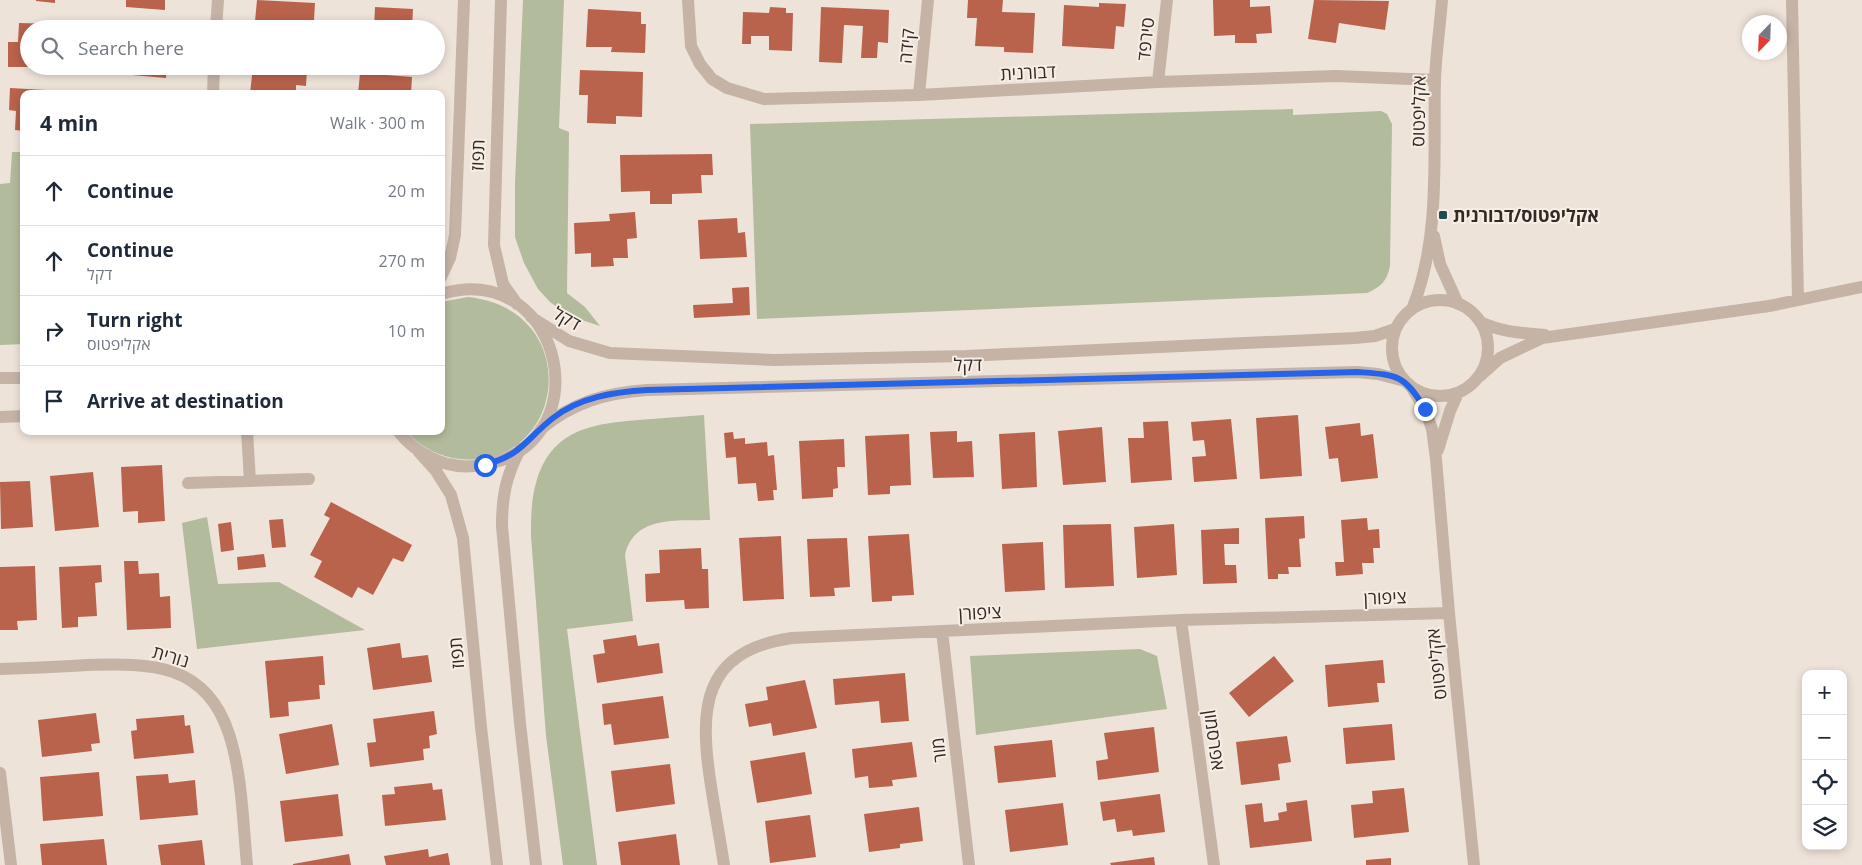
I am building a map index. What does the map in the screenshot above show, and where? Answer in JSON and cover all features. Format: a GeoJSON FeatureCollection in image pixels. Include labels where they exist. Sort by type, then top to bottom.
{"type":"FeatureCollection","features":[{"type":"Feature","properties":{"kind":"street"},"geometry":{"type":"LineString","coordinates":[[217,20],[218,0]]}},
{"type":"Feature","properties":{"kind":"street","name":"תפוז"},"geometry":{"type":"LineString","coordinates":[[445,269],[450,258],[456,228],[464,0]]}},
{"type":"Feature","properties":{"kind":"street","name":"תפוז"},"geometry":{"type":"LineString","coordinates":[[500,0],[494,245],[503,284],[518,306]]}},
{"type":"Feature","properties":{"kind":"street","name":"דבורנית"},"geometry":{"type":"LineString","coordinates":[[688,0],[691,46],[700,64],[712,78],[727,88],[745,95],[784,100],[920,95],[1158,82],[1336,76],[1435,80]]}},
{"type":"Feature","properties":{"kind":"street","name":"קידה"},"geometry":{"type":"LineString","coordinates":[[920,95],[928,0]]}},
{"type":"Feature","properties":{"kind":"street","name":"סירפד"},"geometry":{"type":"LineString","coordinates":[[1158,82],[1166,0]]}},
{"type":"Feature","properties":{"kind":"street","name":"אקליפטוס"},"geometry":{"type":"LineString","coordinates":[[1413,307],[1427,264],[1432,223],[1436,130],[1435,80],[1442,0]]}},
{"type":"Feature","properties":{"kind":"street"},"geometry":{"type":"LineString","coordinates":[[1792,0],[1798,300]]}},
{"type":"Feature","properties":{"kind":"street"},"geometry":{"type":"LineString","coordinates":[[213,90],[214,75]]}},
{"type":"Feature","properties":{"kind":"street","name":"אקליפטוס"},"geometry":{"type":"LineString","coordinates":[[1432,223],[1440,264],[1458,304]]}},
{"type":"Feature","properties":{"kind":"street"},"geometry":{"type":"LineString","coordinates":[[1480,376],[1487,358],[1487,339],[1480,322],[1467,308],[1449,300],[1430,300],[1413,307],[1400,320],[1395,329],[1392,342],[1392,357],[1395,366],[1408,384],[1430,395],[1440,396],[1458,393],[1480,376],[1500,358],[1517,348],[1542,338],[1640,325],[1798,300],[1862,287]]}},
{"type":"Feature","properties":{"kind":"street"},"geometry":{"type":"LineString","coordinates":[[445,293],[468,290],[485,292],[503,297],[532,317],[550,346],[557,379],[550,413],[541,429]]}},
{"type":"Feature","properties":{"kind":"street","name":"דקל"},"geometry":{"type":"LineString","coordinates":[[532,317],[569,341],[610,353],[774,360],[966,356],[1355,338],[1375,336],[1395,329]]}},
{"type":"Feature","properties":{"kind":"street"},"geometry":{"type":"LineString","coordinates":[[1480,322],[1494,328],[1512,332],[1558,336]]}},
{"type":"Feature","properties":{"kind":"street","name":"דקל"},"geometry":{"type":"LineString","coordinates":[[520,449],[541,429],[566,410],[590,399],[616,393],[647,390],[1358,372],[1378,374],[1408,384]]}},
{"type":"Feature","properties":{"kind":"street"},"geometry":{"type":"LineString","coordinates":[[0,378],[20,378]]}},
{"type":"Feature","properties":{"kind":"street","name":"אקליפטוס"},"geometry":{"type":"LineString","coordinates":[[1408,384],[1425,409],[1432,429],[1448,613],[1474,865]]}},
{"type":"Feature","properties":{"kind":"street","name":"אקליפטוס"},"geometry":{"type":"LineString","coordinates":[[1436,459],[1442,435],[1458,393]]}},
{"type":"Feature","properties":{"kind":"street"},"geometry":{"type":"LineString","coordinates":[[0,417],[20,416]]}},
{"type":"Feature","properties":{"kind":"street"},"geometry":{"type":"LineString","coordinates":[[247,435],[250,481]]}},
{"type":"Feature","properties":{"kind":"street","name":"תפוז"},"geometry":{"type":"LineString","coordinates":[[402,435],[436,471],[451,495],[463,538],[481,726],[497,865]]}},
{"type":"Feature","properties":{"kind":"street"},"geometry":{"type":"LineString","coordinates":[[418,451],[434,460],[468,467],[501,460],[520,449]]}},
{"type":"Feature","properties":{"kind":"street"},"geometry":{"type":"LineString","coordinates":[[520,449],[508,474],[502,504],[502,526],[520,723],[536,865]]}},
{"type":"Feature","properties":{"kind":"street"},"geometry":{"type":"LineString","coordinates":[[188,483],[309,479]]}},
{"type":"Feature","properties":{"kind":"street","name":"ציפורן"},"geometry":{"type":"LineString","coordinates":[[724,865],[707,760],[705,730],[714,684],[725,667],[738,655],[754,646],[772,640],[792,638],[1181,620],[1448,613]]}},
{"type":"Feature","properties":{"kind":"street","name":"אפרסמון"},"geometry":{"type":"LineString","coordinates":[[1181,620],[1214,865]]}},
{"type":"Feature","properties":{"kind":"street","name":"מור"},"geometry":{"type":"LineString","coordinates":[[942,631],[969,865]]}},
{"type":"Feature","properties":{"kind":"street","name":"נורית"},"geometry":{"type":"LineString","coordinates":[[0,669],[145,665],[173,671],[195,682],[211,696],[222,714],[230,736],[235,758],[247,865]]}},
{"type":"Feature","properties":{"kind":"street"},"geometry":{"type":"LineString","coordinates":[[0,773],[11,865]]}},
{"type":"Feature","properties":{"kind":"green space"},"geometry":{"type":"Polygon","coordinates":[[[523,0],[564,0],[559,128],[569,132],[567,293],[585,307],[600,326],[569,316],[550,302],[538,289],[524,263],[515,237],[515,183],[523,0]]]}},
{"type":"Feature","properties":{"kind":"green space"},"geometry":{"type":"Polygon","coordinates":[[[1293,109],[1293,115],[1381,111],[1387,114],[1392,124],[1390,266],[1383,283],[1367,293],[757,319],[750,124],[1293,109]]]}},
{"type":"Feature","properties":{"kind":"green space"},"geometry":{"type":"Polygon","coordinates":[[[12,152],[20,152],[20,344],[0,345],[0,184],[10,183],[12,152]]]}},
{"type":"Feature","properties":{"kind":"green space"},"geometry":{"type":"Polygon","coordinates":[[[468,297],[506,308],[532,329],[546,357],[548,387],[540,416],[523,440],[496,456],[460,459],[445,456],[430,450],[410,435],[445,435],[445,301],[468,297]]]}},
{"type":"Feature","properties":{"kind":"green space"},"geometry":{"type":"Polygon","coordinates":[[[704,415],[710,520],[659,523],[647,527],[630,542],[625,555],[633,621],[567,629],[597,865],[563,865],[546,736],[531,536],[534,489],[543,465],[552,451],[562,441],[575,433],[604,424],[704,415]]]}},
{"type":"Feature","properties":{"kind":"green space"},"geometry":{"type":"Polygon","coordinates":[[[207,517],[218,584],[279,582],[365,630],[197,649],[182,523],[207,517]]]}},
{"type":"Feature","properties":{"kind":"green space"},"geometry":{"type":"Polygon","coordinates":[[[1140,649],[1157,656],[1167,709],[976,735],[970,656],[1140,649]]]}},
{"type":"Feature","properties":{"kind":"building"},"geometry":{"type":"Polygon","coordinates":[[[55,0],[55,3],[36,1],[55,0]]]}},
{"type":"Feature","properties":{"kind":"building"},"geometry":{"type":"Polygon","coordinates":[[[126,0],[165,0],[165,10],[126,7],[126,0]]]}},
{"type":"Feature","properties":{"kind":"building"},"geometry":{"type":"Polygon","coordinates":[[[257,0],[315,3],[314,20],[255,20],[257,0]]]}},
{"type":"Feature","properties":{"kind":"building"},"geometry":{"type":"Polygon","coordinates":[[[968,0],[1003,0],[1002,12],[1035,13],[1033,53],[1004,52],[1004,47],[975,46],[977,18],[967,18],[968,0]]]}},
{"type":"Feature","properties":{"kind":"building"},"geometry":{"type":"Polygon","coordinates":[[[1213,0],[1250,0],[1250,7],[1270,6],[1272,33],[1256,34],[1257,43],[1235,43],[1235,35],[1214,36],[1213,0]]]}},
{"type":"Feature","properties":{"kind":"building"},"geometry":{"type":"Polygon","coordinates":[[[1314,0],[1389,1],[1385,30],[1339,23],[1336,43],[1308,39],[1314,0]]]}},
{"type":"Feature","properties":{"kind":"building"},"geometry":{"type":"Polygon","coordinates":[[[1099,3],[1126,4],[1124,27],[1116,26],[1114,49],[1062,46],[1064,5],[1099,7],[1099,3]]]}},
{"type":"Feature","properties":{"kind":"building"},"geometry":{"type":"Polygon","coordinates":[[[375,7],[413,9],[412,20],[374,20],[375,7]]]}},
{"type":"Feature","properties":{"kind":"building"},"geometry":{"type":"Polygon","coordinates":[[[770,7],[786,8],[786,13],[793,13],[792,51],[769,50],[769,36],[751,36],[751,44],[742,44],[743,12],[769,13],[770,7]]]}},
{"type":"Feature","properties":{"kind":"building"},"geometry":{"type":"Polygon","coordinates":[[[821,7],[889,10],[888,43],[878,42],[877,58],[861,58],[863,26],[844,25],[842,63],[819,62],[821,7]]]}},
{"type":"Feature","properties":{"kind":"building"},"geometry":{"type":"Polygon","coordinates":[[[588,9],[641,12],[641,24],[646,24],[645,53],[611,52],[612,47],[586,47],[588,9]]]}},
{"type":"Feature","properties":{"kind":"building"},"geometry":{"type":"Polygon","coordinates":[[[20,23],[20,67],[8,67],[8,42],[18,42],[20,23]]]}},
{"type":"Feature","properties":{"kind":"building"},"geometry":{"type":"Polygon","coordinates":[[[580,70],[643,72],[642,117],[616,116],[616,124],[587,123],[588,95],[579,95],[580,70]]]}},
{"type":"Feature","properties":{"kind":"building"},"geometry":{"type":"Polygon","coordinates":[[[132,75],[166,75],[166,78],[132,75]]]}},
{"type":"Feature","properties":{"kind":"building"},"geometry":{"type":"Polygon","coordinates":[[[252,75],[307,75],[306,86],[296,85],[296,90],[250,90],[252,75]]]}},
{"type":"Feature","properties":{"kind":"building"},"geometry":{"type":"Polygon","coordinates":[[[360,75],[412,77],[411,90],[358,90],[360,75]]]}},
{"type":"Feature","properties":{"kind":"building"},"geometry":{"type":"Polygon","coordinates":[[[10,88],[45,90],[20,90],[20,131],[15,130],[16,111],[9,110],[10,88]]]}},
{"type":"Feature","properties":{"kind":"building"},"geometry":{"type":"Polygon","coordinates":[[[712,154],[713,175],[701,175],[702,193],[672,194],[672,204],[650,204],[650,191],[621,192],[620,155],[712,154]]]}},
{"type":"Feature","properties":{"kind":"building"},"geometry":{"type":"Polygon","coordinates":[[[635,212],[637,238],[627,239],[628,258],[613,258],[614,266],[591,267],[591,253],[575,254],[574,223],[610,221],[609,214],[635,212]]]}},
{"type":"Feature","properties":{"kind":"building"},"geometry":{"type":"Polygon","coordinates":[[[737,218],[738,233],[745,232],[747,257],[700,259],[698,220],[737,218]]]}},
{"type":"Feature","properties":{"kind":"building"},"geometry":{"type":"Polygon","coordinates":[[[749,287],[750,315],[694,318],[693,305],[733,303],[732,288],[749,287]]]}},
{"type":"Feature","properties":{"kind":"building"},"geometry":{"type":"Polygon","coordinates":[[[1298,415],[1302,476],[1260,479],[1256,418],[1298,415]]]}},
{"type":"Feature","properties":{"kind":"building"},"geometry":{"type":"Polygon","coordinates":[[[1231,419],[1237,479],[1194,482],[1192,457],[1206,456],[1204,440],[1193,441],[1191,422],[1231,419]]]}},
{"type":"Feature","properties":{"kind":"building"},"geometry":{"type":"Polygon","coordinates":[[[1168,421],[1172,480],[1131,483],[1128,438],[1144,438],[1143,422],[1168,421]]]}},
{"type":"Feature","properties":{"kind":"building"},"geometry":{"type":"Polygon","coordinates":[[[1360,423],[1361,436],[1373,434],[1378,478],[1341,482],[1338,458],[1329,459],[1325,427],[1360,423]]]}},
{"type":"Feature","properties":{"kind":"building"},"geometry":{"type":"Polygon","coordinates":[[[1102,427],[1106,482],[1063,485],[1058,431],[1102,427]]]}},
{"type":"Feature","properties":{"kind":"building"},"geometry":{"type":"Polygon","coordinates":[[[957,431],[957,442],[972,441],[974,477],[933,478],[930,432],[957,431]]]}},
{"type":"Feature","properties":{"kind":"building"},"geometry":{"type":"Polygon","coordinates":[[[733,432],[734,439],[745,438],[745,444],[767,442],[768,456],[774,455],[777,490],[773,490],[774,500],[758,501],[756,483],[738,484],[736,457],[726,458],[724,433],[733,432]]]}},
{"type":"Feature","properties":{"kind":"building"},"geometry":{"type":"Polygon","coordinates":[[[1035,432],[1037,487],[1002,489],[999,434],[1035,432]]]}},
{"type":"Feature","properties":{"kind":"building"},"geometry":{"type":"Polygon","coordinates":[[[909,434],[911,485],[890,486],[890,494],[868,495],[865,436],[909,434]]]}},
{"type":"Feature","properties":{"kind":"building"},"geometry":{"type":"Polygon","coordinates":[[[844,439],[845,467],[837,467],[838,488],[833,489],[833,497],[802,499],[799,441],[844,439]]]}},
{"type":"Feature","properties":{"kind":"building"},"geometry":{"type":"Polygon","coordinates":[[[162,465],[165,521],[138,523],[138,511],[123,512],[121,467],[162,465]]]}},
{"type":"Feature","properties":{"kind":"building"},"geometry":{"type":"Polygon","coordinates":[[[93,472],[99,527],[55,531],[50,476],[93,472]]]}},
{"type":"Feature","properties":{"kind":"building"},"geometry":{"type":"Polygon","coordinates":[[[30,481],[33,527],[1,529],[0,482],[30,481]]]}},
{"type":"Feature","properties":{"kind":"building"},"geometry":{"type":"Polygon","coordinates":[[[331,502],[412,545],[403,562],[393,558],[373,595],[358,587],[352,598],[314,577],[322,561],[310,555],[330,518],[324,515],[331,502]]]}},
{"type":"Feature","properties":{"kind":"building"},"geometry":{"type":"Polygon","coordinates":[[[1304,516],[1305,538],[1299,539],[1301,567],[1288,567],[1289,574],[1278,574],[1278,579],[1268,579],[1265,518],[1304,516]]]}},
{"type":"Feature","properties":{"kind":"building"},"geometry":{"type":"Polygon","coordinates":[[[1367,518],[1368,530],[1379,529],[1380,548],[1373,548],[1374,563],[1362,563],[1363,574],[1336,576],[1335,562],[1344,562],[1341,520],[1367,518]]]}},
{"type":"Feature","properties":{"kind":"building"},"geometry":{"type":"Polygon","coordinates":[[[283,519],[286,547],[272,548],[269,520],[283,519]]]}},
{"type":"Feature","properties":{"kind":"building"},"geometry":{"type":"Polygon","coordinates":[[[231,522],[234,550],[221,552],[218,524],[231,522]]]}},
{"type":"Feature","properties":{"kind":"building"},"geometry":{"type":"Polygon","coordinates":[[[1111,524],[1114,586],[1065,588],[1063,525],[1111,524]]]}},
{"type":"Feature","properties":{"kind":"building"},"geometry":{"type":"Polygon","coordinates":[[[1174,524],[1177,575],[1137,578],[1134,527],[1174,524]]]}},
{"type":"Feature","properties":{"kind":"building"},"geometry":{"type":"Polygon","coordinates":[[[1239,528],[1239,544],[1224,544],[1225,565],[1236,565],[1237,583],[1203,584],[1201,530],[1239,528]]]}},
{"type":"Feature","properties":{"kind":"building"},"geometry":{"type":"Polygon","coordinates":[[[909,534],[914,595],[892,596],[892,601],[872,602],[868,536],[909,534]]]}},
{"type":"Feature","properties":{"kind":"building"},"geometry":{"type":"Polygon","coordinates":[[[781,536],[784,599],[743,601],[739,538],[781,536]]]}},
{"type":"Feature","properties":{"kind":"building"},"geometry":{"type":"Polygon","coordinates":[[[847,538],[850,587],[834,588],[835,596],[810,597],[807,539],[847,538]]]}},
{"type":"Feature","properties":{"kind":"building"},"geometry":{"type":"Polygon","coordinates":[[[1043,542],[1045,590],[1005,592],[1002,544],[1043,542]]]}},
{"type":"Feature","properties":{"kind":"building"},"geometry":{"type":"Polygon","coordinates":[[[701,548],[702,569],[708,569],[709,608],[685,609],[684,600],[646,602],[645,574],[660,573],[659,550],[701,548]]]}},
{"type":"Feature","properties":{"kind":"building"},"geometry":{"type":"Polygon","coordinates":[[[264,554],[266,567],[238,570],[237,557],[264,554]]]}},
{"type":"Feature","properties":{"kind":"building"},"geometry":{"type":"Polygon","coordinates":[[[124,561],[138,561],[139,574],[159,573],[160,597],[170,596],[171,628],[127,630],[124,561]]]}},
{"type":"Feature","properties":{"kind":"building"},"geometry":{"type":"Polygon","coordinates":[[[101,565],[102,582],[95,583],[97,616],[78,617],[78,627],[62,628],[59,567],[101,565]]]}},
{"type":"Feature","properties":{"kind":"building"},"geometry":{"type":"Polygon","coordinates":[[[35,566],[37,620],[17,621],[18,630],[0,630],[0,567],[35,566]]]}},
{"type":"Feature","properties":{"kind":"building"},"geometry":{"type":"Polygon","coordinates":[[[636,635],[638,646],[659,643],[663,673],[597,683],[593,655],[605,653],[603,640],[636,635]]]}},
{"type":"Feature","properties":{"kind":"building"},"geometry":{"type":"Polygon","coordinates":[[[400,643],[402,658],[428,655],[432,682],[373,690],[367,648],[400,643]]]}},
{"type":"Feature","properties":{"kind":"building"},"geometry":{"type":"Polygon","coordinates":[[[323,656],[325,685],[319,685],[320,699],[288,702],[289,716],[270,718],[265,661],[323,656]]]}},
{"type":"Feature","properties":{"kind":"building"},"geometry":{"type":"Polygon","coordinates":[[[1274,656],[1294,681],[1249,717],[1229,693],[1274,656]]]}},
{"type":"Feature","properties":{"kind":"building"},"geometry":{"type":"Polygon","coordinates":[[[1383,660],[1385,683],[1377,683],[1379,702],[1328,707],[1325,665],[1383,660]]]}},
{"type":"Feature","properties":{"kind":"building"},"geometry":{"type":"Polygon","coordinates":[[[905,673],[909,721],[881,723],[879,701],[835,705],[833,679],[905,673]]]}},
{"type":"Feature","properties":{"kind":"building"},"geometry":{"type":"Polygon","coordinates":[[[805,680],[817,728],[773,736],[771,723],[749,727],[745,704],[768,700],[766,687],[805,680]]]}},
{"type":"Feature","properties":{"kind":"building"},"geometry":{"type":"Polygon","coordinates":[[[663,696],[669,738],[614,745],[611,724],[604,725],[602,704],[663,696]]]}},
{"type":"Feature","properties":{"kind":"building"},"geometry":{"type":"Polygon","coordinates":[[[434,711],[437,734],[429,736],[430,748],[423,749],[424,760],[370,767],[367,743],[376,742],[373,719],[434,711]]]}},
{"type":"Feature","properties":{"kind":"building"},"geometry":{"type":"Polygon","coordinates":[[[96,713],[100,743],[91,744],[92,751],[42,757],[38,720],[96,713]]]}},
{"type":"Feature","properties":{"kind":"building"},"geometry":{"type":"Polygon","coordinates":[[[184,715],[185,726],[190,725],[194,753],[134,759],[131,731],[137,730],[136,719],[184,715]]]}},
{"type":"Feature","properties":{"kind":"building"},"geometry":{"type":"Polygon","coordinates":[[[332,724],[339,765],[286,774],[279,734],[332,724]]]}},
{"type":"Feature","properties":{"kind":"building"},"geometry":{"type":"Polygon","coordinates":[[[1392,724],[1395,760],[1346,764],[1343,728],[1392,724]]]}},
{"type":"Feature","properties":{"kind":"building"},"geometry":{"type":"Polygon","coordinates":[[[1154,727],[1159,772],[1098,780],[1096,761],[1108,759],[1104,733],[1154,727]]]}},
{"type":"Feature","properties":{"kind":"building"},"geometry":{"type":"Polygon","coordinates":[[[1287,736],[1291,762],[1278,764],[1280,780],[1241,785],[1236,742],[1287,736]]]}},
{"type":"Feature","properties":{"kind":"building"},"geometry":{"type":"Polygon","coordinates":[[[1052,740],[1056,777],[998,783],[994,746],[1052,740]]]}},
{"type":"Feature","properties":{"kind":"building"},"geometry":{"type":"Polygon","coordinates":[[[912,742],[917,777],[892,780],[893,786],[869,788],[868,776],[855,778],[852,749],[912,742]]]}},
{"type":"Feature","properties":{"kind":"building"},"geometry":{"type":"Polygon","coordinates":[[[805,752],[812,794],[757,803],[750,761],[805,752]]]}},
{"type":"Feature","properties":{"kind":"building"},"geometry":{"type":"Polygon","coordinates":[[[670,764],[675,804],[616,812],[611,771],[670,764]]]}},
{"type":"Feature","properties":{"kind":"building"},"geometry":{"type":"Polygon","coordinates":[[[99,772],[103,816],[43,821],[40,777],[99,772]]]}},
{"type":"Feature","properties":{"kind":"building"},"geometry":{"type":"Polygon","coordinates":[[[168,774],[169,783],[195,780],[198,815],[140,820],[136,776],[168,774]]]}},
{"type":"Feature","properties":{"kind":"building"},"geometry":{"type":"Polygon","coordinates":[[[432,783],[433,790],[442,789],[446,820],[385,826],[382,795],[395,794],[394,787],[432,783]]]}},
{"type":"Feature","properties":{"kind":"building"},"geometry":{"type":"Polygon","coordinates":[[[1404,788],[1409,832],[1354,838],[1351,805],[1373,803],[1372,791],[1404,788]]]}},
{"type":"Feature","properties":{"kind":"building"},"geometry":{"type":"Polygon","coordinates":[[[338,794],[343,836],[285,842],[280,801],[338,794]]]}},
{"type":"Feature","properties":{"kind":"building"},"geometry":{"type":"Polygon","coordinates":[[[1160,794],[1165,832],[1133,836],[1132,830],[1117,832],[1115,819],[1103,821],[1100,802],[1160,794]]]}},
{"type":"Feature","properties":{"kind":"building"},"geometry":{"type":"Polygon","coordinates":[[[1307,800],[1312,841],[1250,848],[1245,805],[1262,803],[1264,822],[1279,820],[1278,813],[1287,811],[1286,803],[1307,800]]]}},
{"type":"Feature","properties":{"kind":"building"},"geometry":{"type":"Polygon","coordinates":[[[1063,803],[1068,845],[1010,852],[1005,810],[1063,803]]]}},
{"type":"Feature","properties":{"kind":"building"},"geometry":{"type":"Polygon","coordinates":[[[919,807],[923,841],[900,844],[900,848],[869,852],[864,814],[919,807]]]}},
{"type":"Feature","properties":{"kind":"building"},"geometry":{"type":"Polygon","coordinates":[[[810,815],[816,857],[770,863],[765,821],[810,815]]]}},
{"type":"Feature","properties":{"kind":"building"},"geometry":{"type":"Polygon","coordinates":[[[676,834],[680,865],[621,865],[618,842],[676,834]]]}},
{"type":"Feature","properties":{"kind":"building"},"geometry":{"type":"Polygon","coordinates":[[[104,839],[107,865],[42,865],[40,844],[104,839]]]}},
{"type":"Feature","properties":{"kind":"building"},"geometry":{"type":"Polygon","coordinates":[[[202,840],[205,865],[161,865],[158,845],[202,840]]]}},
{"type":"Feature","properties":{"kind":"building"},"geometry":{"type":"Polygon","coordinates":[[[428,849],[429,857],[448,853],[450,865],[386,865],[384,856],[428,849]]]}},
{"type":"Feature","properties":{"kind":"building"},"geometry":{"type":"Polygon","coordinates":[[[349,854],[351,865],[293,865],[293,864],[349,854]]]}},
{"type":"Feature","properties":{"kind":"building"},"geometry":{"type":"Polygon","coordinates":[[[1154,857],[1155,865],[1111,865],[1110,863],[1154,857]]]}},
{"type":"Feature","properties":{"kind":"building"},"geometry":{"type":"Polygon","coordinates":[[[1391,858],[1391,865],[1366,865],[1366,860],[1391,858]]]}},
{"type":"Feature","properties":{"kind":"place","name":"אקליפטוס/דבורנית"},"geometry":{"type":"Point","coordinates":[1443,215]}},
{"type":"Feature","properties":{"kind":"route"},"geometry":{"type":"LineString","coordinates":[[485,465],[516,453],[530,442],[554,417],[578,404],[602,395],[647,390],[1358,372],[1395,377],[1405,381],[1412,388],[1425,409]]}}]}
